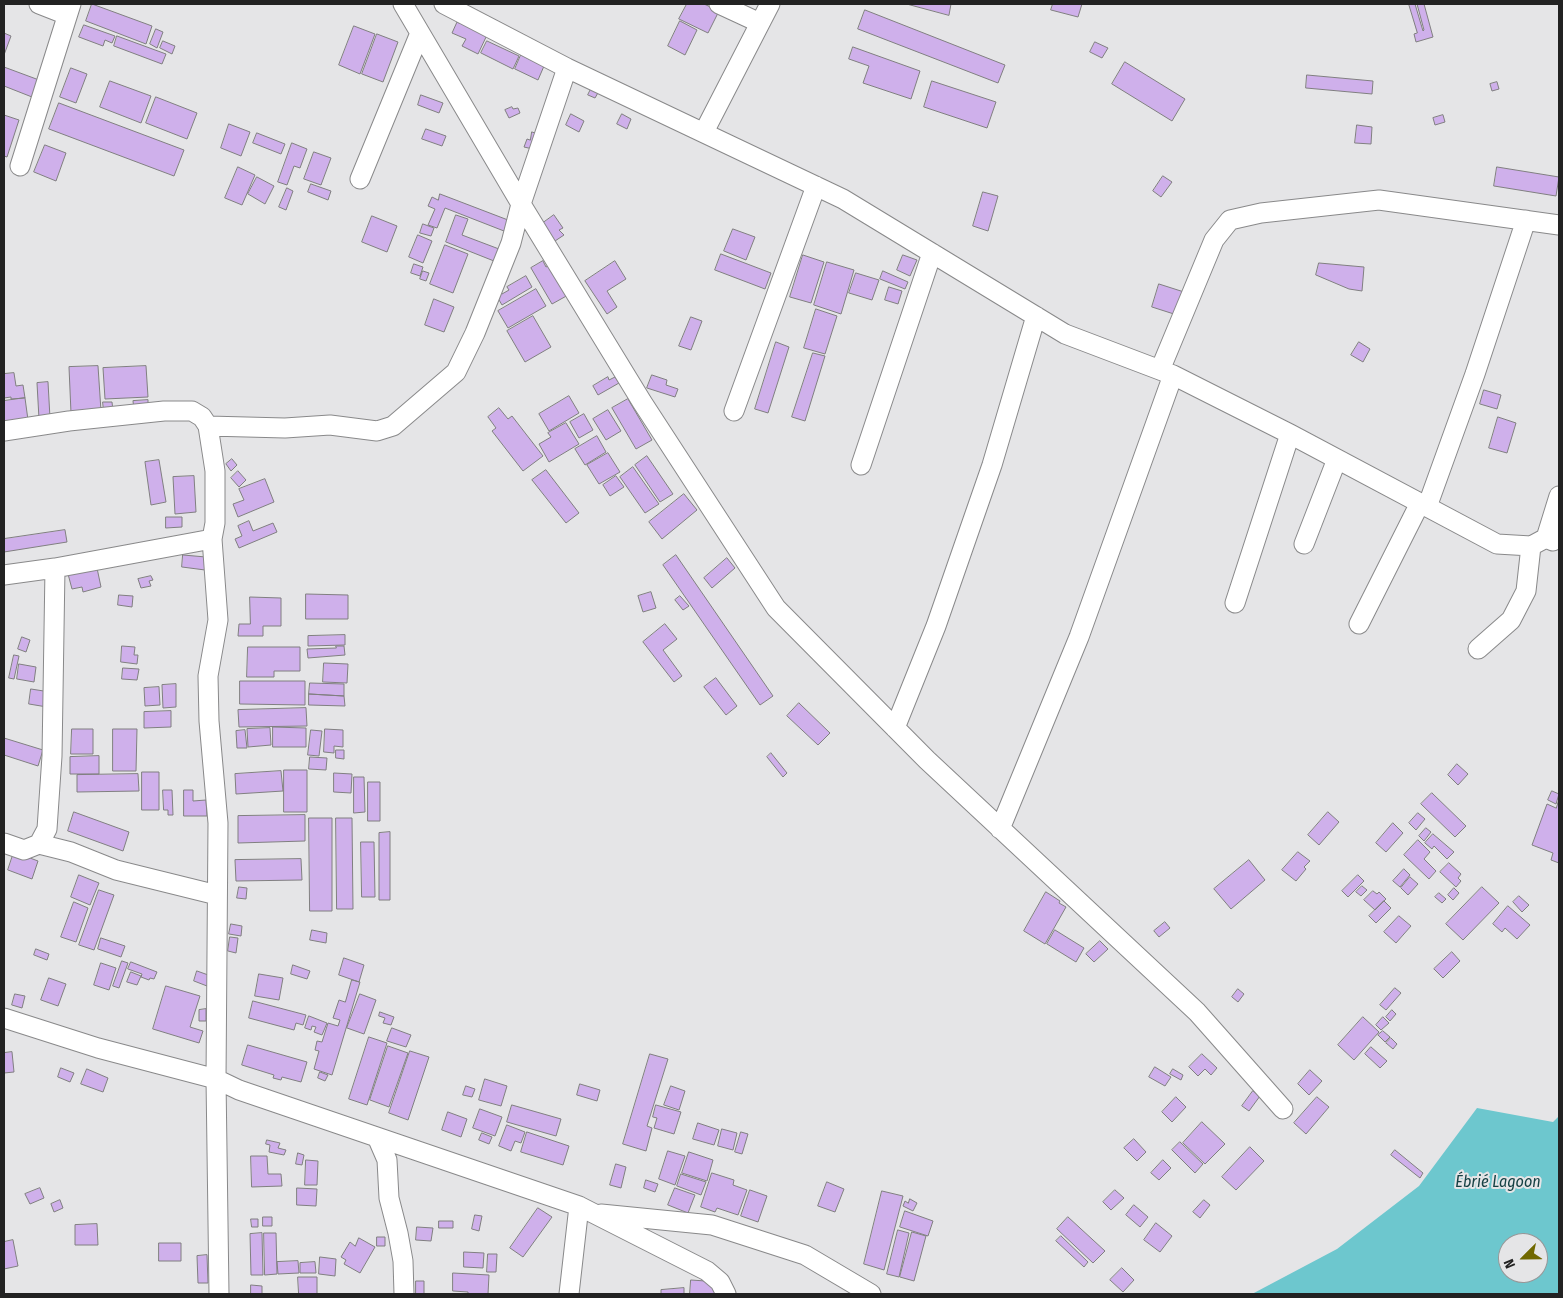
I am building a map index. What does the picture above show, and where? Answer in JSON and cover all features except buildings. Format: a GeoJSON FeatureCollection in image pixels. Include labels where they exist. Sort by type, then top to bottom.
{"type":"FeatureCollection","features":[{"type":"Feature","properties":{"kind":"street"},"geometry":{"type":"LineString","coordinates":[[20,166],[69,9],[39,4]]}},
{"type":"Feature","properties":{"kind":"street"},"geometry":{"type":"LineString","coordinates":[[403,4],[521,204],[642,402],[776,608],[895,728],[1197,1012],[1283,1110]]}},
{"type":"Feature","properties":{"kind":"street"},"geometry":{"type":"LineString","coordinates":[[444,4],[567,68],[843,199],[1065,334],[1167,372],[1290,434],[1496,544],[1549,540]]}},
{"type":"Feature","properties":{"kind":"street"},"geometry":{"type":"LineString","coordinates":[[719,4],[760,23]]}},
{"type":"Feature","properties":{"kind":"street"},"geometry":{"type":"LineString","coordinates":[[704,132],[770,4]]}},
{"type":"Feature","properties":{"kind":"street"},"geometry":{"type":"LineString","coordinates":[[360,179],[420,33]]}},
{"type":"Feature","properties":{"kind":"street"},"geometry":{"type":"LineString","coordinates":[[208,426],[285,428],[330,425],[377,431],[393,426],[456,372],[475,333],[512,243],[521,204],[567,68]]}},
{"type":"Feature","properties":{"kind":"street"},"geometry":{"type":"LineString","coordinates":[[734,411],[816,186]]}},
{"type":"Feature","properties":{"kind":"street"},"geometry":{"type":"LineString","coordinates":[[1000,828],[1079,637],[1167,372],[1214,240],[1230,220],[1261,213],[1379,200],[1559,225]]}},
{"type":"Feature","properties":{"kind":"street"},"geometry":{"type":"LineString","coordinates":[[1359,624],[1423,505],[1475,374],[1526,220]]}},
{"type":"Feature","properties":{"kind":"street"},"geometry":{"type":"LineString","coordinates":[[861,465],[932,253]]}},
{"type":"Feature","properties":{"kind":"street"},"geometry":{"type":"LineString","coordinates":[[895,728],[936,626],[986,483],[1036,316]]}},
{"type":"Feature","properties":{"kind":"street"},"geometry":{"type":"LineString","coordinates":[[4,431],[69,421],[164,411],[192,411],[202,416],[208,426],[215,471],[215,523],[212,539],[218,620],[208,676],[209,721],[218,822],[216,1079],[219,1294]]}},
{"type":"Feature","properties":{"kind":"street"},"geometry":{"type":"LineString","coordinates":[[1235,603],[1290,434]]}},
{"type":"Feature","properties":{"kind":"street"},"geometry":{"type":"LineString","coordinates":[[1304,544],[1337,459]]}},
{"type":"Feature","properties":{"kind":"street"},"geometry":{"type":"LineString","coordinates":[[1478,649],[1511,620],[1549,540],[1559,496]]}},
{"type":"Feature","properties":{"kind":"street"},"geometry":{"type":"LineString","coordinates":[[4,575],[55,568],[212,539]]}},
{"type":"Feature","properties":{"kind":"street"},"geometry":{"type":"LineString","coordinates":[[39,844],[47,830],[51,765],[55,568]]}},
{"type":"Feature","properties":{"kind":"street"},"geometry":{"type":"LineString","coordinates":[[4,843],[24,850],[39,844],[71,852],[116,870],[217,894]]}},
{"type":"Feature","properties":{"kind":"street"},"geometry":{"type":"LineString","coordinates":[[4,1018],[98,1048],[216,1079],[239,1090],[585,1210],[707,1271],[720,1282],[726,1294]]}},
{"type":"Feature","properties":{"kind":"street"},"geometry":{"type":"LineString","coordinates":[[377,1137],[387,1160],[389,1198],[404,1261],[404,1294]]}},
{"type":"Feature","properties":{"kind":"street"},"geometry":{"type":"LineString","coordinates":[[569,1294],[585,1210]]}},
{"type":"Feature","properties":{"kind":"street"},"geometry":{"type":"LineString","coordinates":[[585,1210],[712,1225],[805,1255],[871,1294]]}},
{"type":"Feature","properties":{"kind":"water","name":"Ébrié Lagoon"},"geometry":{"type":"Polygon","coordinates":[[[1477,1108],[1553,1122],[1559,1116],[1559,1294],[1252,1294],[1337,1249],[1419,1186],[1477,1108]]]}}]}
